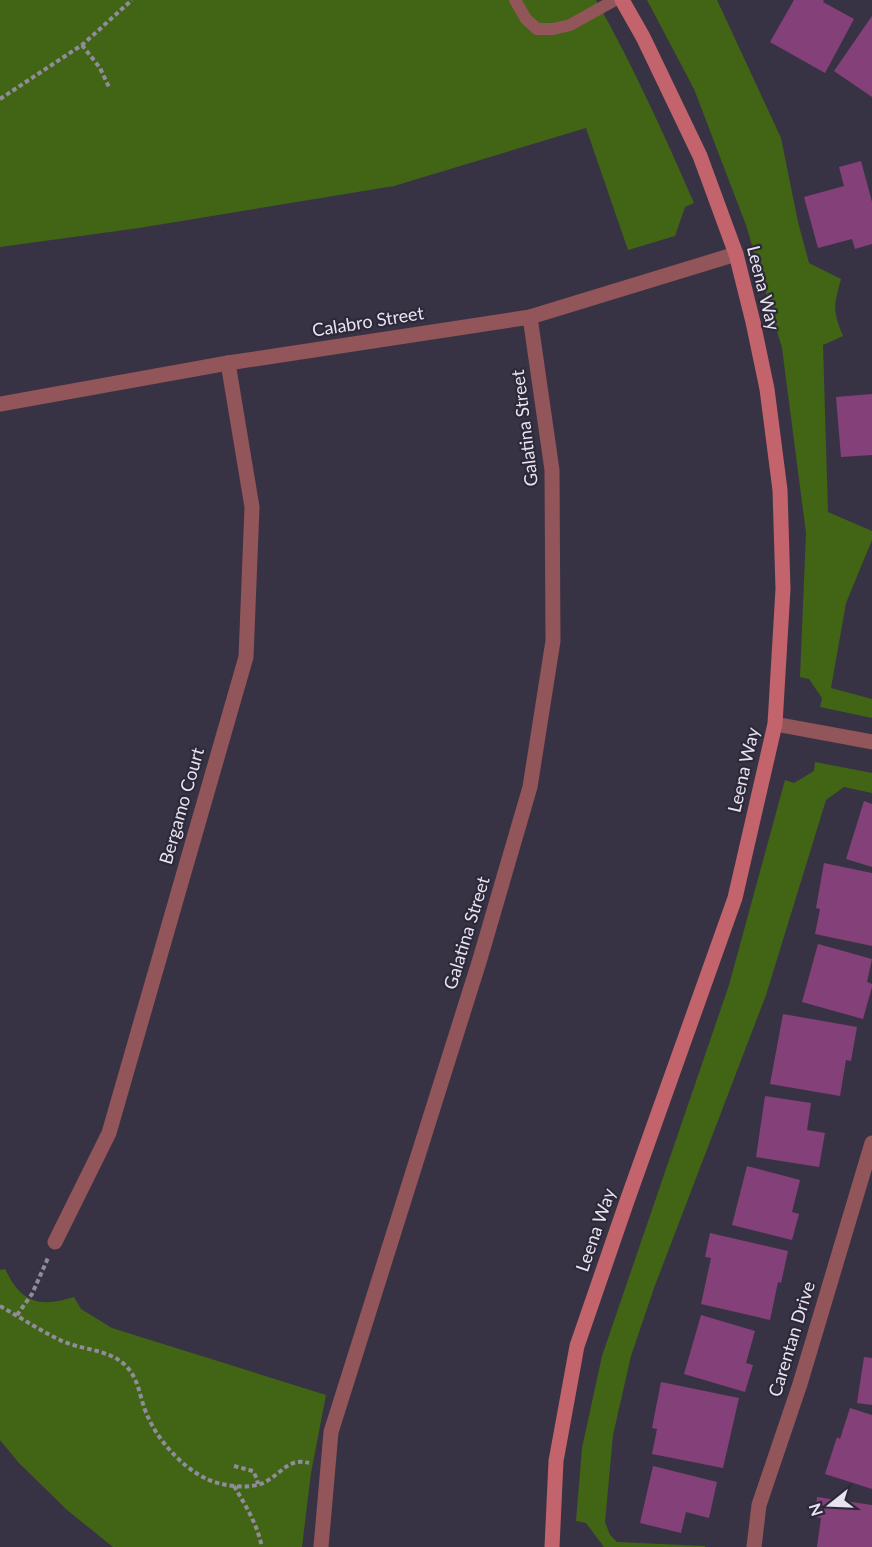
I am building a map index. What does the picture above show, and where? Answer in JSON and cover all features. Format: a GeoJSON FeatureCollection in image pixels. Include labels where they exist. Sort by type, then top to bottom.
{"type":"FeatureCollection","features":[{"type":"Feature","properties":{"kind":"street","name":"Leena Way"},"geometry":{"type":"LineString","coordinates":[[552,1547],[556,1461],[577,1346],[735,898],[775,724],[783,589],[780,490],[767,389],[736,254],[700,156],[643,37],[622,0]]}},
{"type":"Feature","properties":{"kind":"street","name":"Calabro Street"},"geometry":{"type":"LineString","coordinates":[[0,404],[228,363],[530,316],[736,254]]}},
{"type":"Feature","properties":{"kind":"street","name":"Galatina Street"},"geometry":{"type":"LineString","coordinates":[[321,1547],[331,1432],[480,959],[530,787],[553,641],[553,596],[552,470],[530,316]]}},
{"type":"Feature","properties":{"kind":"street","name":"Bergamo Court"},"geometry":{"type":"LineString","coordinates":[[55,1242],[109,1133],[246,657],[252,507],[228,363]]}},
{"type":"Feature","properties":{"kind":"street"},"geometry":{"type":"LineString","coordinates":[[775,724],[872,742]]}},
{"type":"Feature","properties":{"kind":"street","name":"Carentan Drive"},"geometry":{"type":"LineString","coordinates":[[754,1547],[759,1505],[800,1384],[872,1143]]}},
{"type":"Feature","properties":{"kind":"lane"},"geometry":{"type":"LineString","coordinates":[[515,0],[526,20],[537,29],[545,29],[570,25],[615,0]]}},
{"type":"Feature","properties":{"kind":"path"},"geometry":{"type":"LineString","coordinates":[[0,99],[82,45],[132,0]]}},
{"type":"Feature","properties":{"kind":"path"},"geometry":{"type":"LineString","coordinates":[[82,45],[110,87]]}},
{"type":"Feature","properties":{"kind":"path"},"geometry":{"type":"LineString","coordinates":[[17,1315],[32,1294],[55,1242]]}},
{"type":"Feature","properties":{"kind":"path"},"geometry":{"type":"LineString","coordinates":[[0,1306],[61,1341],[104,1352],[127,1367],[137,1381],[143,1407],[159,1437],[174,1456],[207,1479],[224,1485],[258,1484],[264,1483],[286,1465],[304,1461],[328,1467]]}},
{"type":"Feature","properties":{"kind":"path"},"geometry":{"type":"LineString","coordinates":[[234,1466],[253,1471],[258,1484]]}},
{"type":"Feature","properties":{"kind":"path"},"geometry":{"type":"LineString","coordinates":[[234,1485],[249,1509],[259,1532],[262,1547]]}},
{"type":"Feature","properties":{"kind":"green space"},"geometry":{"type":"Polygon","coordinates":[[[0,0],[596,0],[648,100],[694,203],[685,207],[675,236],[628,250],[586,128],[394,186],[139,228],[0,247],[0,0]]]}},
{"type":"Feature","properties":{"kind":"green space"},"geometry":{"type":"Polygon","coordinates":[[[647,0],[717,0],[781,138],[809,263],[841,279],[835,308],[843,336],[823,345],[828,512],[872,531],[872,540],[846,603],[831,688],[872,699],[872,718],[820,707],[822,698],[809,679],[800,677],[806,533],[782,348],[746,225],[694,89],[647,0]]]}},
{"type":"Feature","properties":{"kind":"green space"},"geometry":{"type":"Polygon","coordinates":[[[815,762],[872,773],[872,793],[844,787],[826,800],[766,995],[654,1288],[631,1356],[613,1435],[605,1522],[610,1535],[617,1542],[705,1547],[604,1547],[586,1523],[576,1521],[582,1448],[602,1356],[729,985],[785,780],[794,783],[814,771],[815,762]]]}},
{"type":"Feature","properties":{"kind":"green space"},"geometry":{"type":"Polygon","coordinates":[[[5,1269],[21,1293],[35,1301],[49,1302],[74,1297],[81,1309],[112,1328],[326,1395],[311,1473],[302,1547],[113,1547],[67,1510],[19,1463],[0,1440],[0,1270],[5,1269]]]}},
{"type":"Feature","properties":{"kind":"building"},"geometry":{"type":"Polygon","coordinates":[[[794,0],[824,0],[823,2],[854,19],[825,73],[770,42],[794,0]]]}},
{"type":"Feature","properties":{"kind":"building"},"geometry":{"type":"Polygon","coordinates":[[[872,16],[872,97],[834,71],[872,16]]]}},
{"type":"Feature","properties":{"kind":"building"},"geometry":{"type":"Polygon","coordinates":[[[861,161],[872,202],[872,244],[855,249],[852,239],[818,248],[804,197],[844,186],[839,167],[861,161]]]}},
{"type":"Feature","properties":{"kind":"building"},"geometry":{"type":"Polygon","coordinates":[[[872,394],[872,455],[841,457],[836,397],[872,394]]]}},
{"type":"Feature","properties":{"kind":"building"},"geometry":{"type":"Polygon","coordinates":[[[864,801],[872,804],[872,867],[846,859],[864,801]]]}},
{"type":"Feature","properties":{"kind":"building"},"geometry":{"type":"Polygon","coordinates":[[[824,863],[872,873],[872,946],[815,934],[820,909],[816,908],[824,863]]]}},
{"type":"Feature","properties":{"kind":"building"},"geometry":{"type":"Polygon","coordinates":[[[818,944],[872,959],[867,982],[872,984],[872,987],[863,1019],[802,1002],[818,944]]]}},
{"type":"Feature","properties":{"kind":"building"},"geometry":{"type":"Polygon","coordinates":[[[783,1014],[857,1027],[851,1061],[846,1060],[840,1096],[770,1084],[783,1014]]]}},
{"type":"Feature","properties":{"kind":"building"},"geometry":{"type":"Polygon","coordinates":[[[765,1096],[811,1103],[807,1130],[825,1133],[819,1167],[756,1157],[765,1096]]]}},
{"type":"Feature","properties":{"kind":"building"},"geometry":{"type":"Polygon","coordinates":[[[747,1166],[800,1180],[792,1212],[799,1214],[792,1240],[732,1225],[747,1166]]]}},
{"type":"Feature","properties":{"kind":"building"},"geometry":{"type":"Polygon","coordinates":[[[710,1233],[788,1251],[781,1283],[778,1282],[770,1320],[701,1304],[711,1258],[705,1257],[710,1233]]]}},
{"type":"Feature","properties":{"kind":"building"},"geometry":{"type":"Polygon","coordinates":[[[701,1315],[755,1331],[746,1363],[753,1365],[745,1392],[684,1374],[701,1315]]]}},
{"type":"Feature","properties":{"kind":"building"},"geometry":{"type":"Polygon","coordinates":[[[864,1357],[872,1358],[872,1405],[857,1403],[864,1357]]]}},
{"type":"Feature","properties":{"kind":"building"},"geometry":{"type":"Polygon","coordinates":[[[661,1382],[739,1398],[723,1468],[652,1454],[657,1429],[652,1428],[661,1382]]]}},
{"type":"Feature","properties":{"kind":"building"},"geometry":{"type":"Polygon","coordinates":[[[850,1408],[872,1415],[872,1489],[825,1474],[837,1437],[840,1439],[850,1408]]]}},
{"type":"Feature","properties":{"kind":"building"},"geometry":{"type":"Polygon","coordinates":[[[653,1466],[717,1482],[709,1518],[686,1512],[681,1533],[640,1523],[653,1466]]]}},
{"type":"Feature","properties":{"kind":"building"},"geometry":{"type":"Polygon","coordinates":[[[817,1497],[872,1505],[872,1547],[817,1547],[821,1518],[815,1517],[817,1497]]]}}]}
